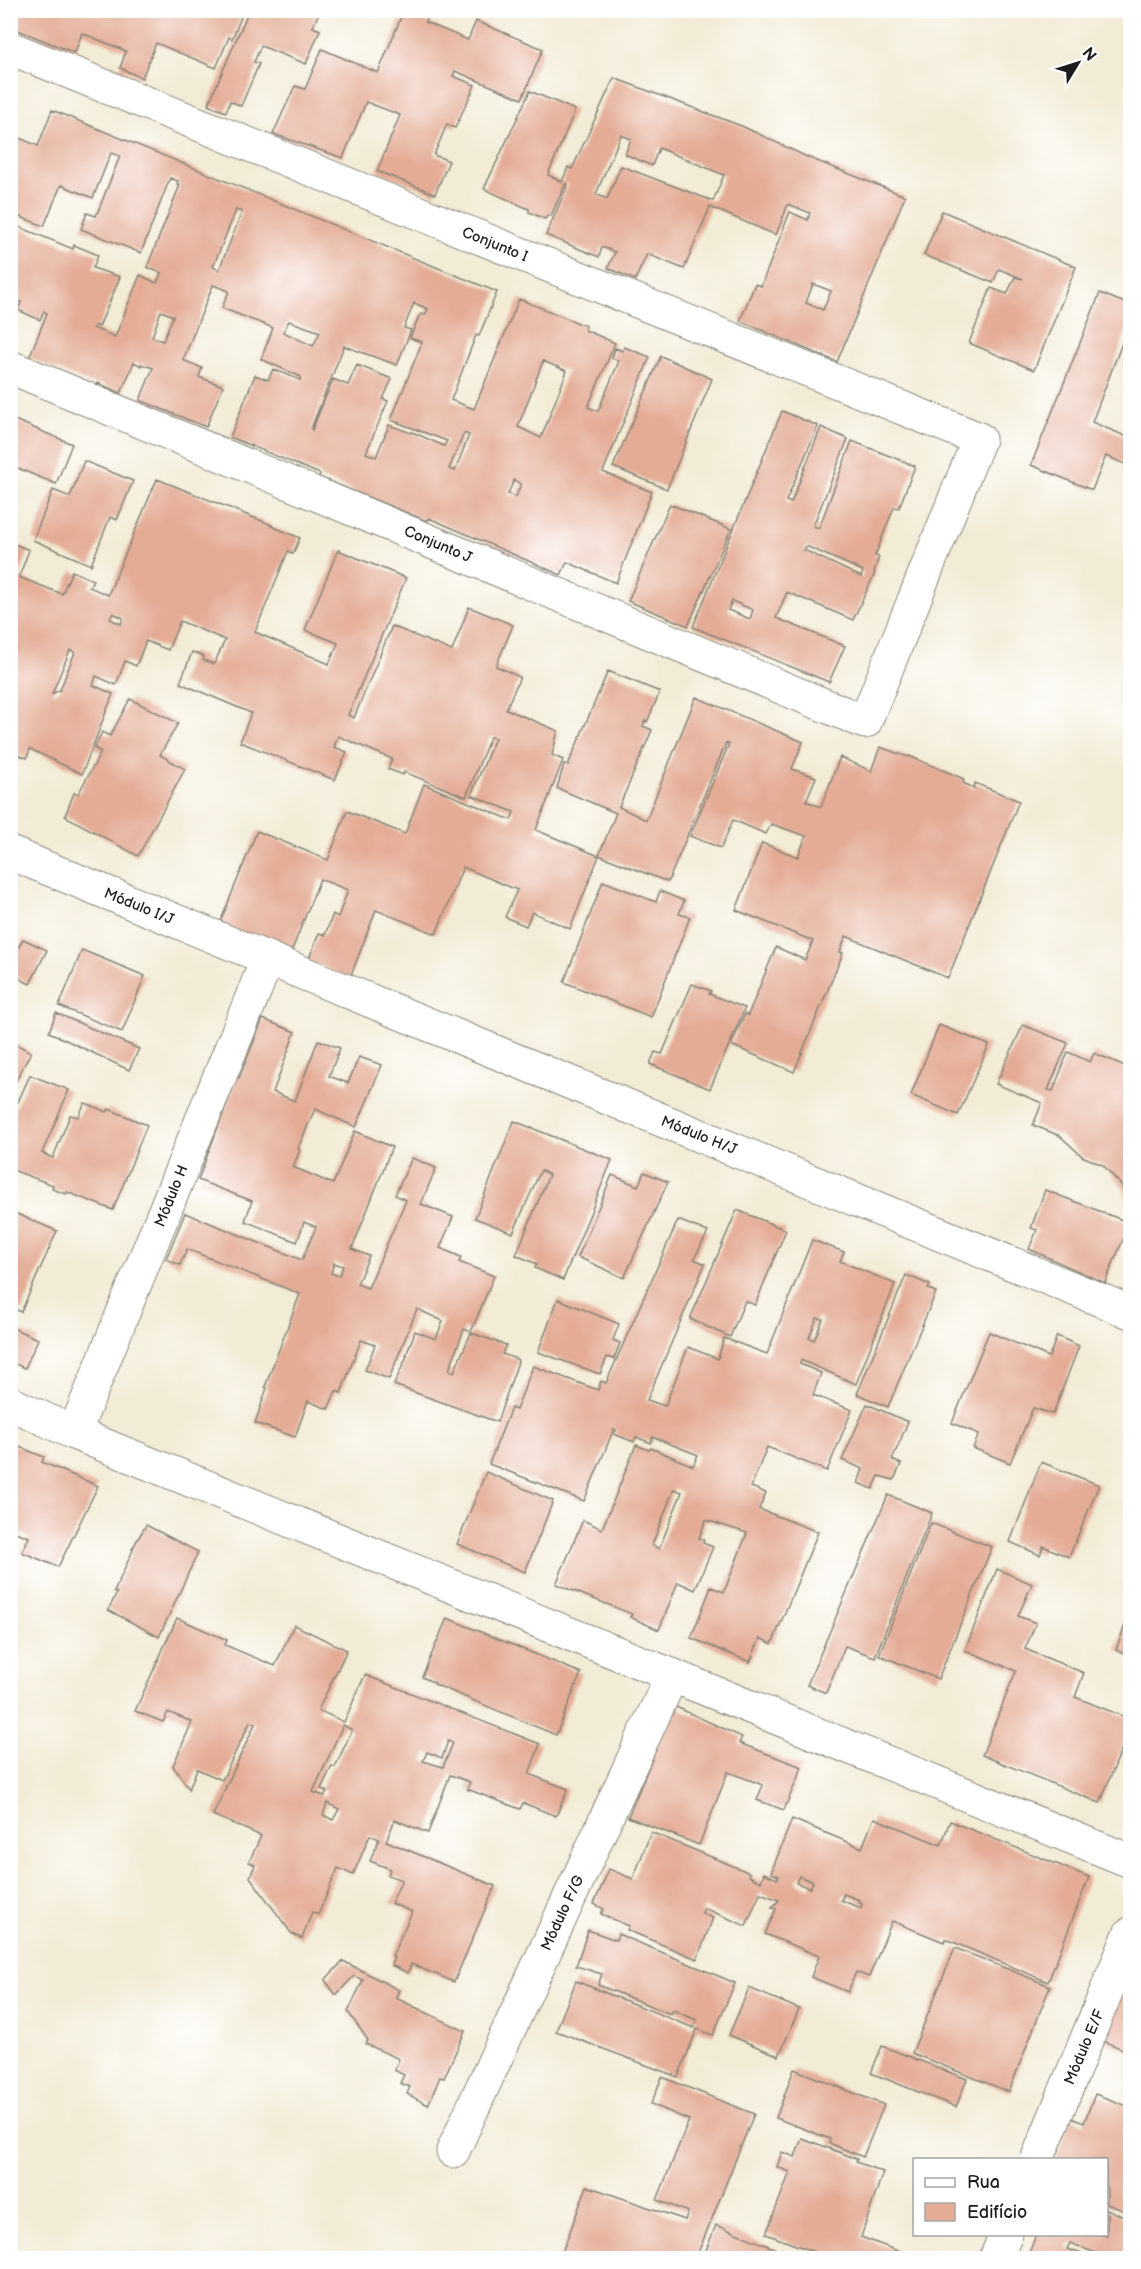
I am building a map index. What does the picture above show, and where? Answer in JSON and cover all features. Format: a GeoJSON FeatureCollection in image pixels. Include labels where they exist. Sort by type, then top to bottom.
{"type":"FeatureCollection","features":[{"type":"Feature","properties":{"kind":"street","name":"Conjunto I"},"geometry":{"type":"LineString","coordinates":[[10,48],[979,439],[865,722]]}},
{"type":"Feature","properties":{"kind":"street","name":"Conjunto J"},"geometry":{"type":"LineString","coordinates":[[10,367],[865,722]]}},
{"type":"Feature","properties":{"kind":"street","name":"Módulo I/J"},"geometry":{"type":"LineString","coordinates":[[10,853],[268,958]]}},
{"type":"Feature","properties":{"kind":"street","name":"Módulo H/J"},"geometry":{"type":"LineString","coordinates":[[268,958],[1131,1312]]}},
{"type":"Feature","properties":{"kind":"street","name":"Módulo H"},"geometry":{"type":"LineString","coordinates":[[74,1433],[268,958]]}},
{"type":"Feature","properties":{"kind":"street"},"geometry":{"type":"LineString","coordinates":[[10,1403],[74,1433],[1131,1861]]}},
{"type":"Feature","properties":{"kind":"street","name":"Módulo F/G"},"geometry":{"type":"LineString","coordinates":[[453,2151],[672,1675]]}},
{"type":"Feature","properties":{"kind":"street","name":"Módulo E/F"},"geometry":{"type":"LineString","coordinates":[[1038,2158],[1131,1934]]}},
{"type":"Feature","properties":{"kind":"street"},"geometry":{"type":"LineString","coordinates":[[996,2259],[1006,2236]]}},
{"type":"Feature","properties":{"kind":"building"},"geometry":{"type":"Polygon","coordinates":[[[15,10],[244,10],[232,39],[229,37],[216,68],[156,43],[142,78],[120,68],[126,51],[82,33],[75,53],[10,27],[15,10]]]}},
{"type":"Feature","properties":{"kind":"building"},"geometry":{"type":"Polygon","coordinates":[[[249,10],[320,10],[313,27],[320,30],[306,64],[261,46],[254,62],[259,64],[241,106],[230,101],[226,112],[208,105],[249,10]]]}},
{"type":"Feature","properties":{"kind":"building"},"geometry":{"type":"Polygon","coordinates":[[[404,10],[430,10],[425,22],[468,40],[476,21],[543,49],[522,99],[455,71],[453,76],[475,85],[455,128],[447,124],[434,155],[449,161],[435,194],[377,171],[400,115],[366,102],[343,158],[273,134],[295,86],[305,89],[322,49],[378,73],[404,10]]]}},
{"type":"Feature","properties":{"kind":"building"},"geometry":{"type":"Polygon","coordinates":[[[614,78],[744,127],[807,157],[905,196],[837,362],[740,321],[755,284],[761,286],[790,212],[808,220],[810,213],[788,204],[776,235],[710,207],[684,269],[647,254],[635,280],[608,268],[615,252],[602,247],[599,257],[546,235],[568,184],[566,183],[551,216],[548,215],[545,219],[529,212],[529,209],[484,189],[530,91],[575,110],[548,175],[562,182],[568,167],[572,169],[614,78]],[[621,135],[596,194],[607,199],[621,166],[713,201],[724,175],[659,148],[652,166],[625,154],[631,139],[621,135]],[[813,284],[806,303],[823,310],[831,291],[813,284]]]}},
{"type":"Feature","properties":{"kind":"building"},"geometry":{"type":"Polygon","coordinates":[[[52,110],[497,292],[479,336],[476,335],[451,400],[474,409],[519,299],[586,326],[585,330],[615,343],[588,407],[598,411],[619,361],[612,358],[615,348],[623,351],[624,347],[650,357],[603,472],[652,492],[616,583],[567,562],[561,575],[429,518],[427,521],[319,477],[320,474],[230,437],[255,375],[268,380],[273,369],[300,380],[301,377],[261,359],[273,328],[222,308],[229,291],[213,285],[183,360],[202,368],[199,377],[223,386],[206,427],[140,400],[153,368],[134,362],[121,393],[98,383],[97,386],[29,358],[47,313],[44,311],[40,320],[18,310],[21,302],[10,298],[10,223],[73,249],[74,245],[98,255],[93,268],[120,277],[99,327],[95,325],[93,328],[115,337],[140,275],[157,283],[161,273],[147,267],[180,185],[177,184],[178,181],[170,178],[141,253],[81,229],[87,213],[96,216],[120,156],[111,153],[93,198],[61,185],[44,226],[10,213],[10,147],[15,136],[38,146],[52,110]],[[236,210],[213,267],[219,270],[242,212],[236,210]],[[414,303],[404,328],[411,330],[397,365],[344,346],[312,430],[333,379],[348,385],[357,365],[392,379],[383,399],[388,401],[366,453],[376,457],[389,425],[444,446],[447,441],[391,420],[422,342],[410,338],[419,316],[425,315],[428,309],[414,303]],[[161,311],[152,337],[163,341],[173,316],[161,311]],[[289,321],[283,332],[313,346],[320,332],[289,321]],[[543,361],[518,427],[541,438],[567,371],[543,361]],[[464,433],[449,469],[455,471],[469,435],[464,433]],[[514,480],[508,494],[516,497],[521,484],[514,480]]]}},
{"type":"Feature","properties":{"kind":"building"},"geometry":{"type":"Polygon","coordinates":[[[942,211],[1076,267],[1034,370],[969,343],[991,288],[1007,294],[1015,277],[1023,279],[999,269],[993,283],[924,255],[942,211]]]}},
{"type":"Feature","properties":{"kind":"building"},"geometry":{"type":"Polygon","coordinates":[[[1100,293],[1130,305],[1128,311],[1130,311],[1130,322],[1092,422],[1130,438],[1130,466],[1106,456],[1092,490],[1031,465],[1100,293]]]}},
{"type":"Feature","properties":{"kind":"building"},"geometry":{"type":"Polygon","coordinates":[[[661,356],[712,379],[667,489],[613,467],[661,356]]]}},
{"type":"Feature","properties":{"kind":"building"},"geometry":{"type":"Polygon","coordinates":[[[782,411],[818,426],[786,501],[791,503],[821,427],[848,439],[813,526],[819,528],[852,441],[915,466],[899,508],[894,507],[875,556],[879,557],[875,573],[853,620],[787,592],[776,618],[845,646],[829,682],[693,627],[782,411]],[[806,546],[804,550],[861,577],[863,571],[806,546]],[[732,601],[728,610],[750,619],[753,610],[732,601]]]}},
{"type":"Feature","properties":{"kind":"building"},"geometry":{"type":"Polygon","coordinates":[[[10,418],[72,444],[56,484],[10,465],[10,418]]]}},
{"type":"Feature","properties":{"kind":"building"},"geometry":{"type":"Polygon","coordinates":[[[84,461],[133,481],[117,520],[110,517],[91,565],[33,540],[53,490],[70,497],[84,461]]]}},
{"type":"Feature","properties":{"kind":"building"},"geometry":{"type":"Polygon","coordinates":[[[157,479],[300,538],[293,554],[288,551],[255,632],[329,664],[338,643],[305,630],[338,550],[406,578],[348,715],[354,718],[392,626],[452,651],[469,607],[513,625],[496,666],[520,677],[506,709],[558,731],[552,755],[563,760],[536,830],[599,856],[570,929],[532,912],[526,926],[505,917],[517,890],[463,867],[436,934],[376,910],[350,978],[308,961],[319,933],[325,935],[333,914],[338,917],[348,890],[320,879],[290,955],[219,925],[257,831],[328,860],[347,811],[405,834],[424,784],[511,820],[514,812],[471,795],[495,738],[490,737],[466,797],[404,772],[403,775],[388,769],[392,759],[338,736],[334,747],[347,752],[335,780],[240,742],[251,713],[180,683],[192,652],[204,656],[203,660],[214,664],[225,640],[180,621],[168,650],[146,641],[136,666],[125,661],[116,685],[96,676],[93,685],[113,694],[82,774],[30,749],[27,758],[10,752],[10,655],[15,645],[10,643],[10,542],[29,550],[19,577],[62,594],[72,571],[93,580],[89,587],[108,595],[157,479]],[[113,613],[110,619],[121,624],[123,618],[113,613]],[[70,650],[52,694],[60,690],[75,652],[70,650]]]}},
{"type":"Feature","properties":{"kind":"building"},"geometry":{"type":"Polygon","coordinates":[[[670,504],[731,529],[688,626],[628,601],[670,504]]]}},
{"type":"Feature","properties":{"kind":"building"},"geometry":{"type":"Polygon","coordinates":[[[608,671],[660,692],[643,726],[652,730],[619,807],[646,820],[696,697],[803,742],[792,769],[816,777],[806,801],[821,807],[840,757],[871,771],[880,747],[909,756],[964,779],[963,783],[974,788],[975,783],[1019,801],[948,978],[846,936],[840,952],[843,953],[794,1072],[731,1045],[745,1014],[748,1015],[776,947],[805,960],[813,941],[736,910],[762,843],[798,857],[806,836],[771,824],[766,834],[733,820],[721,848],[690,836],[729,744],[726,743],[668,882],[599,855],[616,813],[557,788],[564,764],[568,765],[608,671]]]}},
{"type":"Feature","properties":{"kind":"building"},"geometry":{"type":"Polygon","coordinates":[[[130,699],[178,723],[160,755],[185,769],[138,856],[65,816],[74,793],[78,794],[101,752],[94,748],[102,732],[110,736],[130,699]]]}},
{"type":"Feature","properties":{"kind":"building"},"geometry":{"type":"Polygon","coordinates":[[[603,881],[656,902],[660,891],[684,901],[679,914],[690,917],[651,1017],[564,982],[603,881]]]}},
{"type":"Feature","properties":{"kind":"building"},"geometry":{"type":"Polygon","coordinates":[[[23,939],[47,950],[30,984],[10,974],[10,964],[23,939]]]}},
{"type":"Feature","properties":{"kind":"building"},"geometry":{"type":"Polygon","coordinates":[[[82,950],[145,976],[122,1032],[59,1006],[82,950]]]}},
{"type":"Feature","properties":{"kind":"building"},"geometry":{"type":"Polygon","coordinates":[[[692,984],[711,991],[709,994],[745,1008],[710,1089],[650,1064],[655,1052],[662,1054],[692,984]]]}},
{"type":"Feature","properties":{"kind":"building"},"geometry":{"type":"Polygon","coordinates":[[[56,1013],[139,1049],[129,1070],[49,1032],[56,1013]]]}},
{"type":"Feature","properties":{"kind":"building"},"geometry":{"type":"Polygon","coordinates":[[[263,1019],[295,1032],[273,1092],[295,1101],[318,1040],[340,1048],[329,1076],[348,1083],[359,1057],[382,1065],[356,1127],[315,1109],[298,1148],[300,1150],[293,1167],[333,1184],[355,1131],[392,1147],[352,1249],[369,1256],[357,1284],[368,1288],[406,1200],[395,1195],[412,1158],[436,1168],[421,1204],[453,1217],[440,1248],[461,1257],[459,1262],[494,1276],[471,1332],[464,1329],[449,1370],[454,1372],[471,1333],[506,1345],[502,1354],[517,1359],[518,1362],[497,1422],[394,1385],[415,1331],[436,1339],[443,1321],[417,1309],[389,1379],[365,1370],[375,1345],[361,1340],[341,1393],[336,1391],[328,1409],[308,1401],[295,1437],[255,1423],[267,1388],[265,1387],[300,1294],[187,1249],[180,1265],[166,1259],[185,1213],[302,1260],[316,1227],[304,1222],[297,1242],[245,1221],[252,1201],[198,1180],[237,1077],[239,1078],[263,1019]],[[334,1263],[331,1273],[339,1276],[343,1266],[334,1263]]]}},
{"type":"Feature","properties":{"kind":"building"},"geometry":{"type":"Polygon","coordinates":[[[939,1025],[989,1045],[958,1115],[911,1095],[939,1025]]]}},
{"type":"Feature","properties":{"kind":"building"},"geometry":{"type":"Polygon","coordinates":[[[1023,1025],[1068,1043],[1048,1090],[1053,1091],[1068,1052],[1090,1062],[1094,1053],[1130,1068],[1130,1206],[1122,1186],[1103,1165],[1082,1156],[1060,1136],[1033,1125],[1042,1103],[996,1084],[1023,1025]]]}},
{"type":"Feature","properties":{"kind":"building"},"geometry":{"type":"Polygon","coordinates":[[[10,1041],[31,1052],[10,1092],[10,1041]]]}},
{"type":"Feature","properties":{"kind":"building"},"geometry":{"type":"Polygon","coordinates":[[[30,1075],[69,1090],[42,1153],[53,1158],[70,1115],[78,1117],[85,1103],[107,1112],[109,1109],[147,1125],[113,1210],[67,1192],[66,1194],[52,1189],[53,1185],[10,1169],[10,1120],[30,1075]]]}},
{"type":"Feature","properties":{"kind":"building"},"geometry":{"type":"Polygon","coordinates":[[[514,1121],[612,1160],[563,1280],[535,1268],[537,1264],[516,1255],[549,1175],[541,1170],[513,1233],[475,1218],[514,1121]]]}},
{"type":"Feature","properties":{"kind":"building"},"geometry":{"type":"Polygon","coordinates":[[[644,1172],[668,1182],[624,1278],[578,1257],[612,1175],[638,1186],[644,1172]]]}},
{"type":"Feature","properties":{"kind":"building"},"geometry":{"type":"Polygon","coordinates":[[[1045,1190],[1130,1223],[1105,1283],[1029,1249],[1037,1230],[1031,1228],[1045,1190]]]}},
{"type":"Feature","properties":{"kind":"building"},"geometry":{"type":"Polygon","coordinates":[[[737,1210],[786,1230],[755,1305],[745,1301],[730,1337],[690,1319],[737,1210]]]}},
{"type":"Feature","properties":{"kind":"building"},"geometry":{"type":"Polygon","coordinates":[[[10,1211],[57,1231],[21,1312],[10,1307],[10,1211]]]}},
{"type":"Feature","properties":{"kind":"building"},"geometry":{"type":"Polygon","coordinates":[[[678,1220],[708,1232],[694,1259],[705,1264],[647,1400],[665,1406],[688,1347],[718,1359],[724,1338],[767,1354],[812,1240],[844,1252],[840,1261],[895,1284],[856,1384],[801,1360],[800,1364],[821,1373],[813,1395],[852,1410],[827,1471],[767,1447],[751,1487],[766,1493],[759,1509],[818,1532],[772,1644],[760,1638],[750,1662],[691,1638],[711,1587],[724,1592],[747,1533],[706,1520],[699,1538],[704,1540],[703,1543],[713,1547],[695,1590],[678,1582],[659,1630],[630,1617],[632,1614],[556,1584],[583,1520],[602,1529],[636,1445],[649,1450],[651,1448],[693,1466],[698,1455],[653,1437],[651,1443],[636,1437],[634,1442],[614,1434],[616,1430],[614,1429],[584,1501],[489,1464],[511,1408],[516,1410],[533,1366],[598,1390],[601,1381],[606,1383],[678,1220]],[[817,1318],[809,1338],[814,1340],[823,1319],[817,1318]],[[674,1489],[652,1545],[659,1549],[682,1492],[674,1489]]]}},
{"type":"Feature","properties":{"kind":"building"},"geometry":{"type":"Polygon","coordinates":[[[906,1275],[930,1285],[928,1289],[936,1292],[888,1407],[857,1394],[906,1275]]]}},
{"type":"Feature","properties":{"kind":"building"},"geometry":{"type":"Polygon","coordinates":[[[558,1299],[619,1324],[613,1340],[620,1343],[614,1359],[607,1357],[600,1374],[538,1352],[558,1299]]]}},
{"type":"Feature","properties":{"kind":"building"},"geometry":{"type":"Polygon","coordinates":[[[10,1327],[38,1339],[25,1368],[10,1362],[10,1327]]]}},
{"type":"Feature","properties":{"kind":"building"},"geometry":{"type":"Polygon","coordinates":[[[989,1332],[1049,1357],[1057,1336],[1079,1346],[1053,1414],[1033,1408],[1010,1463],[973,1448],[979,1434],[952,1423],[989,1332]]]}},
{"type":"Feature","properties":{"kind":"building"},"geometry":{"type":"Polygon","coordinates":[[[867,1404],[908,1422],[892,1460],[901,1464],[894,1480],[879,1476],[873,1489],[858,1483],[863,1469],[842,1460],[867,1404]]]}},
{"type":"Feature","properties":{"kind":"building"},"geometry":{"type":"Polygon","coordinates":[[[10,1443],[44,1457],[42,1462],[98,1486],[58,1567],[22,1552],[29,1537],[10,1530],[10,1443]]]}},
{"type":"Feature","properties":{"kind":"building"},"geometry":{"type":"Polygon","coordinates":[[[1041,1462],[1099,1485],[1069,1557],[1043,1546],[1040,1555],[1010,1542],[1041,1462]]]}},
{"type":"Feature","properties":{"kind":"building"},"geometry":{"type":"Polygon","coordinates":[[[486,1472],[553,1501],[525,1572],[457,1544],[486,1472]]]}},
{"type":"Feature","properties":{"kind":"building"},"geometry":{"type":"Polygon","coordinates":[[[888,1495],[932,1513],[875,1657],[845,1646],[826,1693],[807,1685],[888,1495]]]}},
{"type":"Feature","properties":{"kind":"building"},"geometry":{"type":"Polygon","coordinates":[[[931,1523],[992,1547],[938,1679],[879,1655],[931,1523]]]}},
{"type":"Feature","properties":{"kind":"building"},"geometry":{"type":"Polygon","coordinates":[[[146,1525],[198,1552],[159,1637],[108,1610],[117,1593],[114,1592],[132,1549],[146,1525]]]}},
{"type":"Feature","properties":{"kind":"building"},"geometry":{"type":"Polygon","coordinates":[[[997,1569],[1032,1584],[1018,1616],[1036,1623],[1025,1649],[1084,1673],[1075,1697],[1130,1719],[1130,1728],[1100,1803],[982,1755],[1016,1671],[965,1650],[997,1569]]]}},
{"type":"Feature","properties":{"kind":"building"},"geometry":{"type":"Polygon","coordinates":[[[1130,1611],[1130,1655],[1116,1650],[1130,1611]]]}},
{"type":"Feature","properties":{"kind":"building"},"geometry":{"type":"Polygon","coordinates":[[[177,1618],[227,1640],[225,1645],[275,1666],[294,1625],[347,1650],[318,1710],[344,1722],[365,1675],[540,1744],[529,1774],[568,1789],[556,1816],[523,1803],[520,1809],[467,1789],[470,1782],[450,1775],[428,1833],[395,1820],[386,1841],[495,1886],[454,1982],[411,1964],[408,1973],[391,1965],[394,1957],[392,1956],[412,1912],[391,1903],[402,1880],[388,1875],[390,1869],[370,1861],[379,1839],[370,1835],[353,1875],[338,1868],[318,1915],[312,1912],[302,1939],[291,1933],[250,1877],[255,1865],[249,1862],[261,1836],[213,1815],[255,1724],[250,1722],[222,1780],[197,1769],[189,1789],[173,1766],[192,1722],[168,1712],[163,1722],[135,1711],[177,1618]],[[343,1725],[313,1792],[324,1796],[327,1792],[321,1789],[332,1766],[335,1767],[352,1730],[343,1725]],[[448,1741],[442,1758],[427,1752],[423,1761],[443,1767],[453,1743],[448,1741]],[[327,1803],[323,1815],[333,1820],[339,1809],[327,1803]]]}},
{"type":"Feature","properties":{"kind":"building"},"geometry":{"type":"Polygon","coordinates":[[[447,1618],[581,1673],[556,1735],[422,1677],[447,1618]]]}},
{"type":"Feature","properties":{"kind":"building"},"geometry":{"type":"Polygon","coordinates":[[[674,1706],[742,1737],[739,1743],[802,1767],[784,1810],[757,1800],[763,1785],[728,1772],[699,1845],[628,1817],[674,1706]]]}},
{"type":"Feature","properties":{"kind":"building"},"geometry":{"type":"Polygon","coordinates":[[[874,1818],[941,1845],[950,1821],[1089,1877],[1048,1982],[946,1939],[944,1942],[892,1921],[869,1977],[856,1972],[848,1992],[811,1977],[819,1956],[765,1934],[776,1909],[772,1908],[779,1900],[760,1893],[746,1926],[704,1908],[702,1913],[713,1918],[697,1959],[627,1930],[629,1926],[601,1914],[604,1909],[594,1904],[609,1869],[633,1879],[651,1832],[750,1873],[749,1876],[761,1882],[764,1873],[777,1879],[779,1876],[771,1873],[792,1819],[862,1848],[874,1818]],[[799,1876],[796,1883],[810,1888],[813,1882],[799,1876]],[[844,1894],[841,1900],[861,1908],[862,1904],[858,1902],[859,1900],[844,1894]]]}},
{"type":"Feature","properties":{"kind":"building"},"geometry":{"type":"Polygon","coordinates":[[[588,1930],[616,1940],[618,1934],[735,1983],[713,2035],[697,2029],[678,2077],[556,2031],[576,1981],[694,2028],[697,2020],[673,2010],[671,2014],[598,1985],[602,1974],[576,1966],[588,1930]]]}},
{"type":"Feature","properties":{"kind":"building"},"geometry":{"type":"Polygon","coordinates":[[[955,1948],[1050,1986],[1009,2092],[912,2053],[955,1948]]]}},
{"type":"Feature","properties":{"kind":"building"},"geometry":{"type":"Polygon","coordinates":[[[343,1961],[399,1990],[396,1998],[465,2031],[444,2078],[440,2077],[428,2105],[407,2094],[410,2087],[400,2083],[404,2075],[394,2070],[399,2059],[366,2044],[368,2040],[348,2012],[363,1980],[354,1976],[336,1995],[325,1980],[343,1961]]]}},
{"type":"Feature","properties":{"kind":"building"},"geometry":{"type":"Polygon","coordinates":[[[1130,1974],[1130,2052],[1103,2041],[1130,1974]]]}},
{"type":"Feature","properties":{"kind":"building"},"geometry":{"type":"Polygon","coordinates":[[[749,1988],[799,2009],[779,2056],[729,2035],[749,1988]]]}},
{"type":"Feature","properties":{"kind":"building"},"geometry":{"type":"Polygon","coordinates":[[[882,2046],[967,2079],[956,2107],[871,2073],[882,2046]]]}},
{"type":"Feature","properties":{"kind":"building"},"geometry":{"type":"Polygon","coordinates":[[[794,2069],[884,2105],[863,2157],[829,2143],[830,2139],[776,2118],[794,2069]]]}},
{"type":"Feature","properties":{"kind":"building"},"geometry":{"type":"Polygon","coordinates":[[[662,2077],[754,2114],[696,2258],[563,2258],[564,2256],[561,2255],[587,2186],[685,2220],[688,2212],[657,2200],[689,2120],[651,2104],[662,2077]]]}},
{"type":"Feature","properties":{"kind":"building"},"geometry":{"type":"Polygon","coordinates":[[[1095,2094],[1130,2107],[1130,2141],[1127,2152],[1130,2153],[1130,2213],[1108,2204],[1108,2158],[1056,2158],[1071,2118],[1084,2123],[1095,2094]]]}},
{"type":"Feature","properties":{"kind":"building"},"geometry":{"type":"Polygon","coordinates":[[[802,2138],[857,2159],[856,2162],[883,2172],[861,2237],[916,2258],[818,2258],[820,2254],[766,2234],[790,2172],[777,2167],[782,2152],[795,2157],[802,2138]]]}},
{"type":"Feature","properties":{"kind":"building"},"geometry":{"type":"Polygon","coordinates":[[[1108,2209],[1130,2220],[1130,2258],[1108,2258],[1070,2243],[1067,2249],[1094,2258],[1027,2258],[1036,2236],[1108,2236],[1108,2209]]]}},
{"type":"Feature","properties":{"kind":"building"},"geometry":{"type":"Polygon","coordinates":[[[716,2225],[776,2249],[772,2258],[703,2258],[716,2225]]]}}]}
